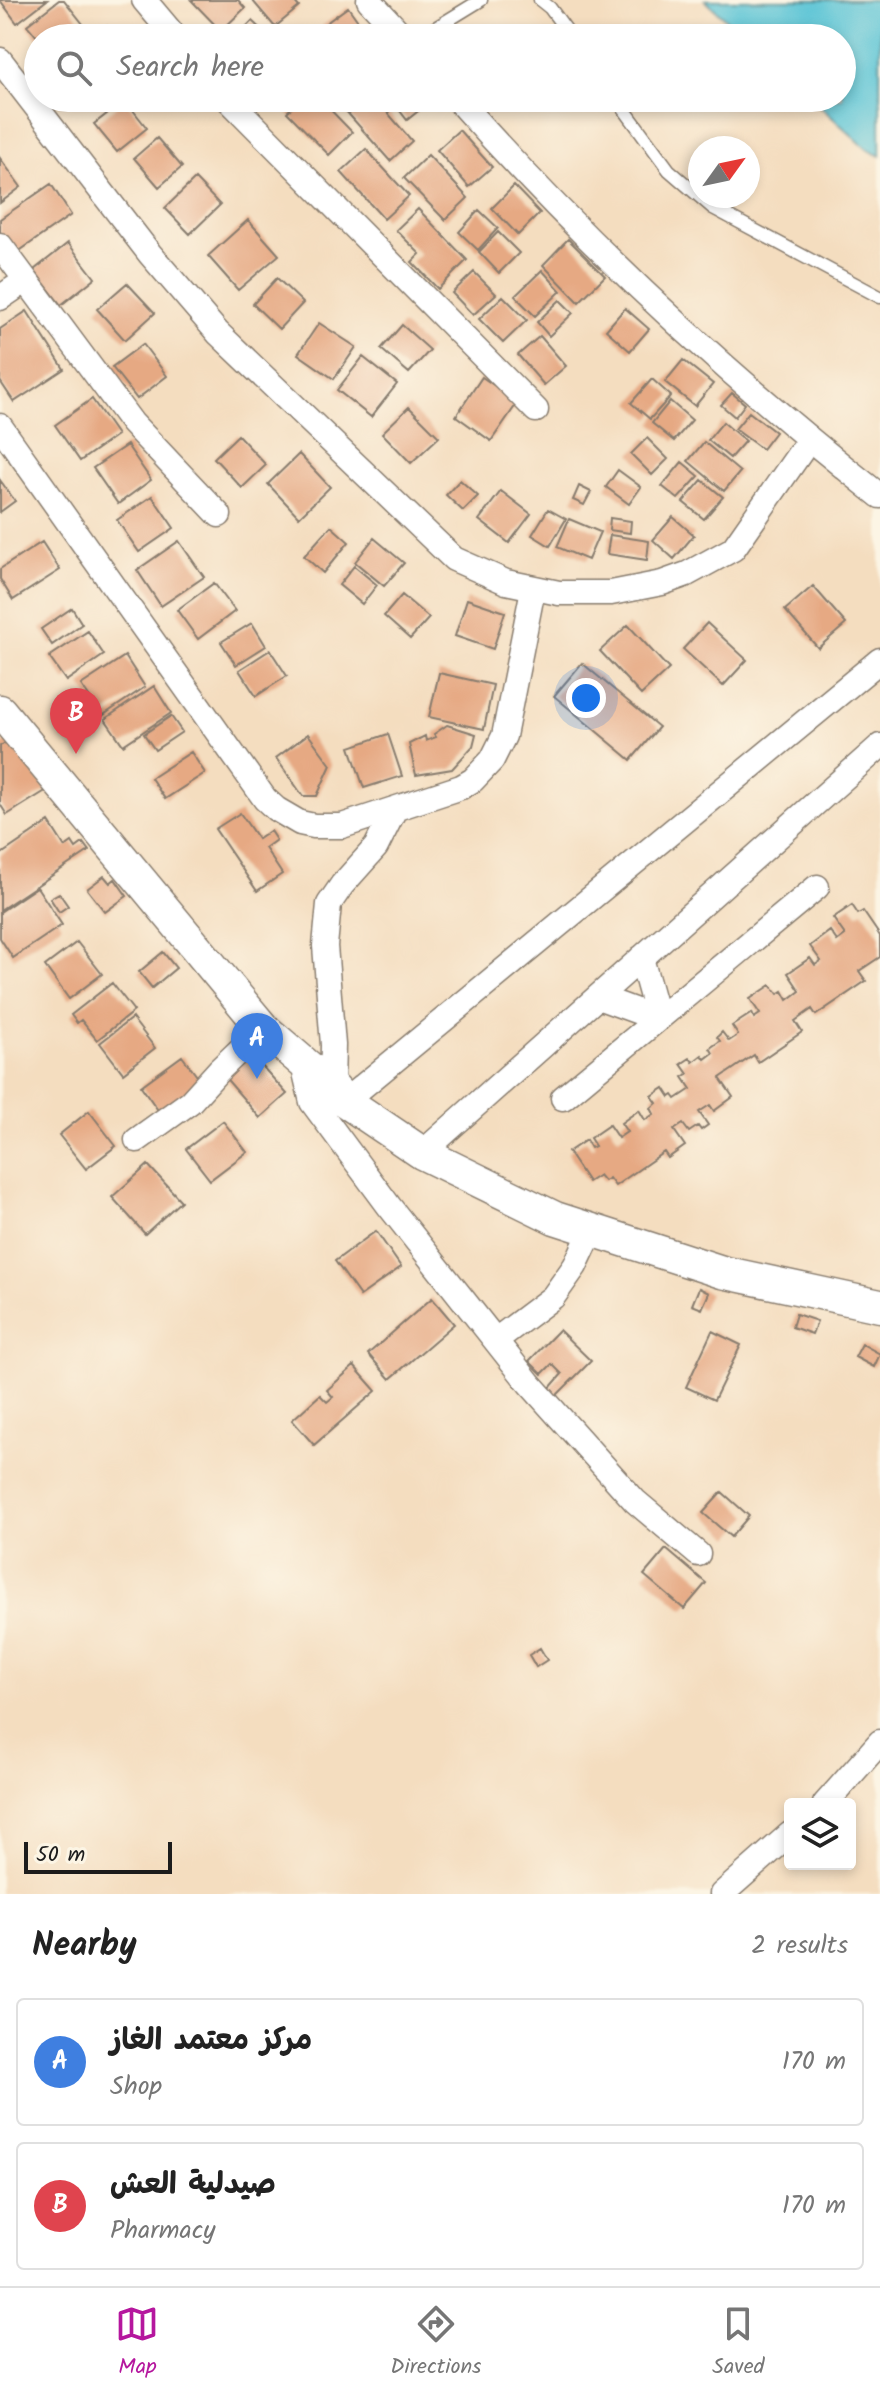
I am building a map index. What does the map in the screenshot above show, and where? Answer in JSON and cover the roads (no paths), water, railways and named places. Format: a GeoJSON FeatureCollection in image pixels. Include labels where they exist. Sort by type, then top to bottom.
{"type":"FeatureCollection","features":[{"type":"Feature","properties":{"kind":"main road"},"geometry":{"type":"LineString","coordinates":[[0,711],[263,1028],[338,1094],[422,1153],[555,1218],[722,1272],[880,1306]]}},
{"type":"Feature","properties":{"kind":"street"},"geometry":{"type":"LineString","coordinates":[[144,0],[164,24]]}},
{"type":"Feature","properties":{"kind":"street"},"geometry":{"type":"LineString","coordinates":[[369,0],[391,24]]}},
{"type":"Feature","properties":{"kind":"street"},"geometry":{"type":"LineString","coordinates":[[0,60],[24,91]]}},
{"type":"Feature","properties":{"kind":"street"},"geometry":{"type":"LineString","coordinates":[[40,112],[150,254],[218,333],[454,559],[506,582],[533,589],[585,594],[637,589],[687,574],[733,549],[809,440]]}},
{"type":"Feature","properties":{"kind":"street"},"geometry":{"type":"LineString","coordinates":[[241,112],[536,410]]}},
{"type":"Feature","properties":{"kind":"street"},"geometry":{"type":"LineString","coordinates":[[469,112],[520,169],[639,287],[809,440],[880,496]]}},
{"type":"Feature","properties":{"kind":"street"},"geometry":{"type":"LineString","coordinates":[[0,245],[132,423],[219,515]]}},
{"type":"Feature","properties":{"kind":"street"},"geometry":{"type":"LineString","coordinates":[[0,298],[25,281]]}},
{"type":"Feature","properties":{"kind":"street"},"geometry":{"type":"LineString","coordinates":[[0,426],[265,799],[287,817],[314,826],[342,826],[395,809],[461,787],[483,771],[492,760],[508,722],[533,589]]}},
{"type":"Feature","properties":{"kind":"street"},"geometry":{"type":"LineString","coordinates":[[338,1094],[880,660]]}},
{"type":"Feature","properties":{"kind":"street"},"geometry":{"type":"LineString","coordinates":[[422,1153],[880,746]]}},
{"type":"Feature","properties":{"kind":"street"},"geometry":{"type":"LineString","coordinates":[[338,1094],[325,946],[329,904],[376,847],[395,809]]}},
{"type":"Feature","properties":{"kind":"street"},"geometry":{"type":"LineString","coordinates":[[563,1098],[817,887]]}},
{"type":"Feature","properties":{"kind":"street"},"geometry":{"type":"LineString","coordinates":[[641,958],[658,1019]]}},
{"type":"Feature","properties":{"kind":"street"},"geometry":{"type":"LineString","coordinates":[[598,997],[658,1019]]}},
{"type":"Feature","properties":{"kind":"street"},"geometry":{"type":"LineString","coordinates":[[137,1140],[190,1102],[263,1028]]}},
{"type":"Feature","properties":{"kind":"street"},"geometry":{"type":"LineString","coordinates":[[303,1064],[312,1102],[389,1206],[529,1383],[635,1501],[698,1554]]}},
{"type":"Feature","properties":{"kind":"street"},"geometry":{"type":"LineString","coordinates":[[496,1340],[553,1297],[575,1266],[592,1230]]}},
{"type":"Feature","properties":{"kind":"street"},"geometry":{"type":"LineString","coordinates":[[831,1798],[876,1754]]}},
{"type":"Feature","properties":{"kind":"street"},"geometry":{"type":"LineString","coordinates":[[722,1894],[784,1839]]}},
{"type":"Feature","properties":{"kind":"lane"},"geometry":{"type":"LineString","coordinates":[[442,24],[481,0]]}},
{"type":"Feature","properties":{"kind":"lane"},"geometry":{"type":"LineString","coordinates":[[540,0],[562,24]]}},
{"type":"Feature","properties":{"kind":"lane"},"geometry":{"type":"LineString","coordinates":[[626,112],[669,170],[713,208],[880,297]]}},
{"type":"Feature","properties":{"kind":"water"},"geometry":{"type":"Polygon","coordinates":[[[705,0],[880,0],[880,156],[868,150],[826,112],[856,112],[856,24],[731,24],[705,0]]]}},
{"type":"Feature","properties":{"kind":"place","name":"صيدلية العش"},"geometry":{"type":"Point","coordinates":[76,754]}},
{"type":"Feature","properties":{"kind":"place","name":"مركز معتمد الغاز"},"geometry":{"type":"Point","coordinates":[257,1079]}}]}
